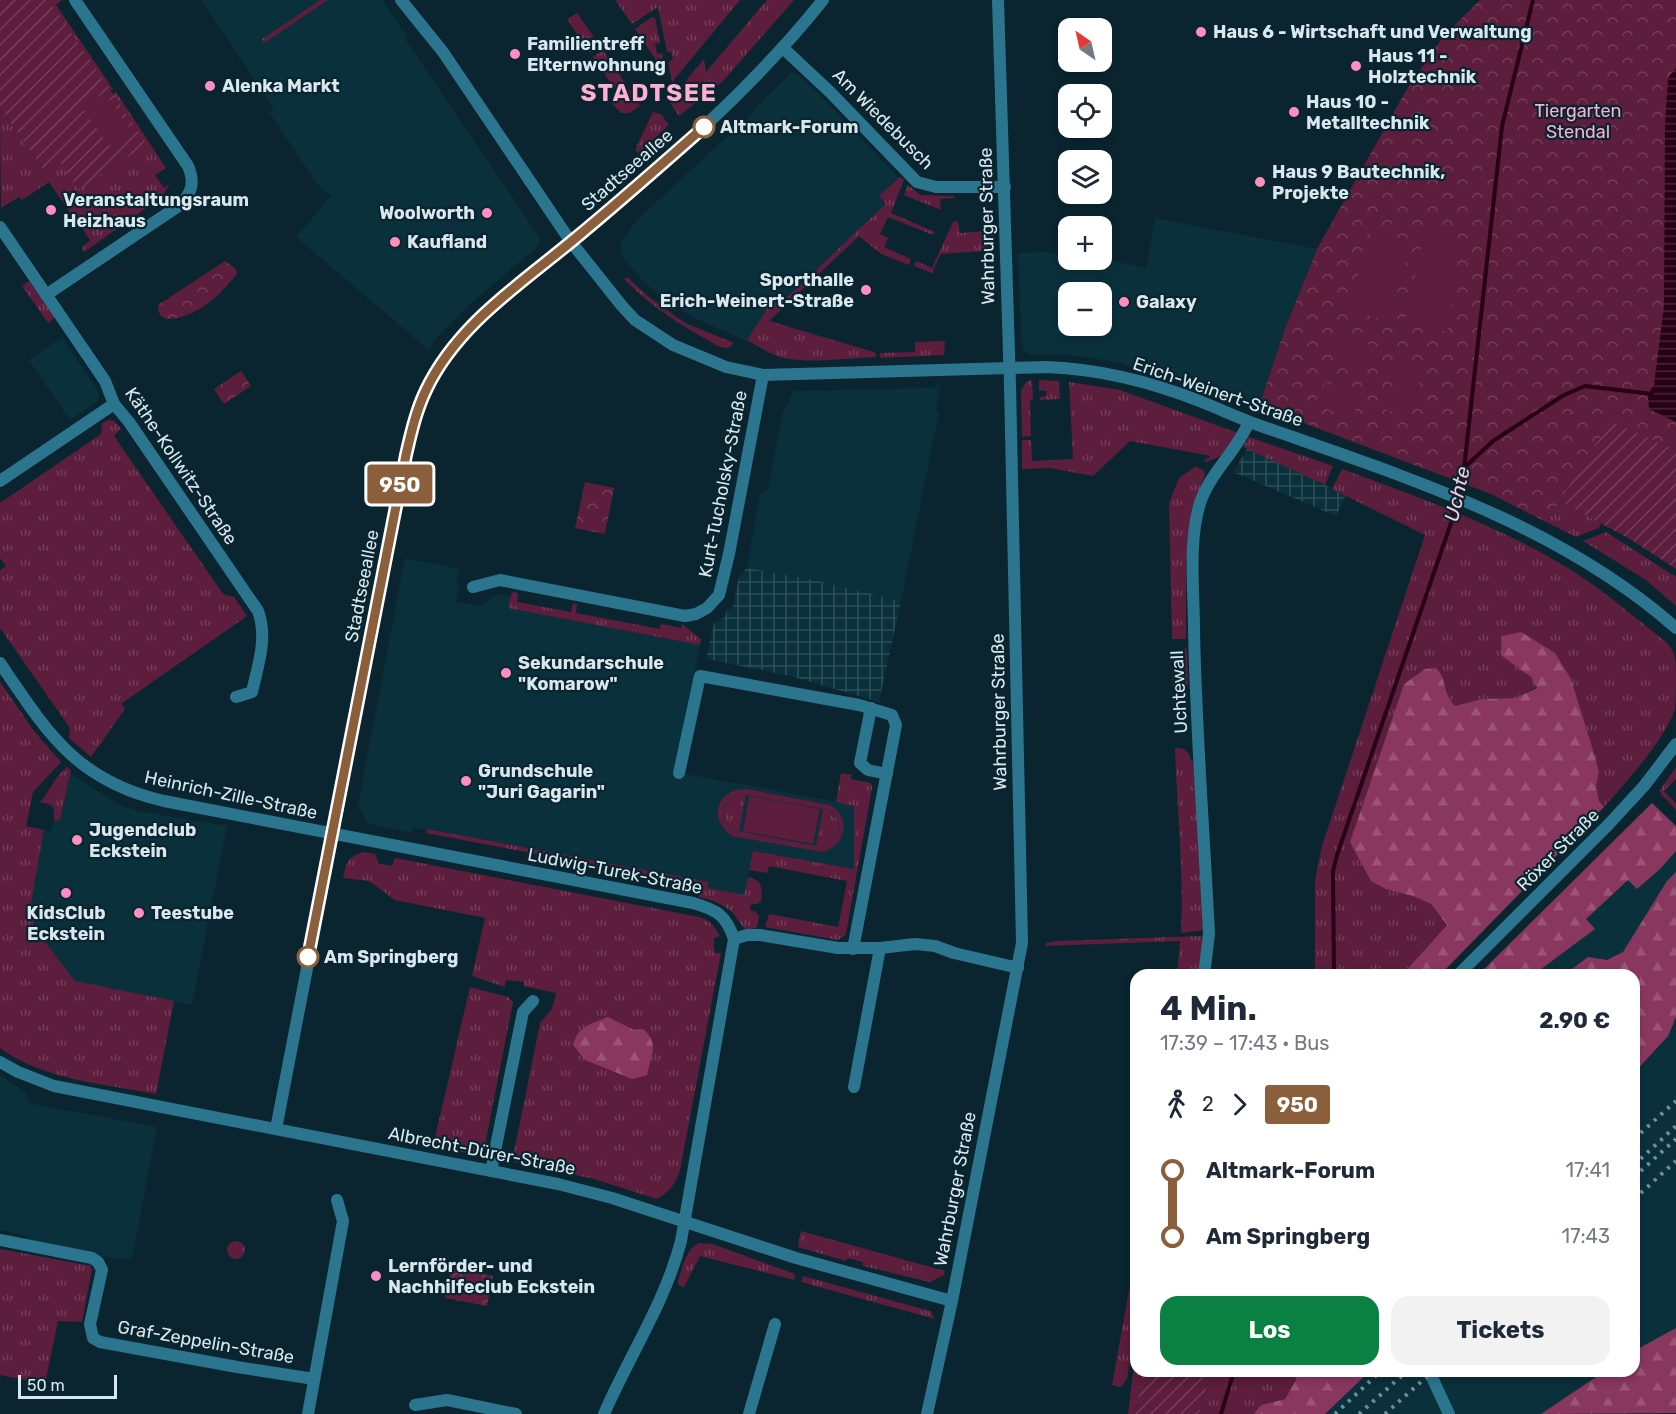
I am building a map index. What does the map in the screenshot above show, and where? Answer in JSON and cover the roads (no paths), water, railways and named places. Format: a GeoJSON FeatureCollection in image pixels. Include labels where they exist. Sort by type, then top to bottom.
{"type":"FeatureCollection","features":[{"type":"Feature","properties":{"kind":"street"},"geometry":{"type":"LineString","coordinates":[[46,295],[180,205],[191,191],[193,182],[188,166],[75,0]]}},
{"type":"Feature","properties":{"kind":"street","name":"Erich-Weinert-Straße"},"geometry":{"type":"LineString","coordinates":[[401,0],[447,58],[571,242],[612,296],[635,320],[652,332],[696,355],[726,367],[763,375],[1009,367],[1069,368],[1125,378],[1173,391],[1249,422],[1466,501],[1534,533],[1586,563],[1631,593],[1676,628]]}},
{"type":"Feature","properties":{"kind":"street","name":"Stadtseeallee"},"geometry":{"type":"LineString","coordinates":[[276,1129],[406,455],[422,398],[438,367],[477,321],[718,114],[783,48],[824,0]]}},
{"type":"Feature","properties":{"kind":"street","name":"Wahrburger Straße"},"geometry":{"type":"LineString","coordinates":[[927,1414],[952,1301],[1018,968],[1022,922],[1005,187],[998,0]]}},
{"type":"Feature","properties":{"kind":"street","name":"Am Wiedebusch"},"geometry":{"type":"LineString","coordinates":[[783,48],[830,92],[917,182],[936,187],[1005,187]]}},
{"type":"Feature","properties":{"kind":"street","name":"Käthe-Kollwitz-Straße"},"geometry":{"type":"LineString","coordinates":[[0,226],[105,381],[114,404],[129,422],[258,611],[263,633],[252,692],[236,697]]}},
{"type":"Feature","properties":{"kind":"street","name":"Kurt-Tucholsky-Straße"},"geometry":{"type":"LineString","coordinates":[[473,587],[500,580],[685,616],[696,614],[707,608],[719,595],[763,375]]}},
{"type":"Feature","properties":{"kind":"street"},"geometry":{"type":"LineString","coordinates":[[0,481],[114,404]]}},
{"type":"Feature","properties":{"kind":"street","name":"Uchtewall"},"geometry":{"type":"LineString","coordinates":[[1205,969],[1209,934],[1195,651],[1194,539],[1204,493],[1211,479],[1243,437],[1249,422]]}},
{"type":"Feature","properties":{"kind":"street","name":"Heinrich-Zille-Straße"},"geometry":{"type":"LineString","coordinates":[[0,663],[54,739],[71,756],[98,776],[144,797],[332,834]]}},
{"type":"Feature","properties":{"kind":"street"},"geometry":{"type":"LineString","coordinates":[[679,773],[700,676],[871,708],[888,713],[895,718],[896,725],[853,948]]}},
{"type":"Feature","properties":{"kind":"street"},"geometry":{"type":"LineString","coordinates":[[871,708],[860,763],[868,770],[887,774]]}},
{"type":"Feature","properties":{"kind":"street","name":"Röxer Straße"},"geometry":{"type":"LineString","coordinates":[[1464,969],[1623,809],[1676,744]]}},
{"type":"Feature","properties":{"kind":"street","name":"Ludwig-Turek-Straße"},"geometry":{"type":"LineString","coordinates":[[332,834],[693,903],[710,908],[724,917],[735,939]]}},
{"type":"Feature","properties":{"kind":"street"},"geometry":{"type":"LineString","coordinates":[[604,1414],[669,1282],[681,1241],[735,939],[747,935],[760,935],[853,948],[915,944],[935,946],[954,953],[1018,968]]}},
{"type":"Feature","properties":{"kind":"street"},"geometry":{"type":"LineString","coordinates":[[854,1087],[880,948]]}},
{"type":"Feature","properties":{"kind":"street"},"geometry":{"type":"LineString","coordinates":[[491,1171],[523,1012],[533,1002]]}},
{"type":"Feature","properties":{"kind":"street","name":"Albrecht-Dürer-Straße"},"geometry":{"type":"LineString","coordinates":[[0,1062],[18,1072],[54,1086],[491,1171],[612,1198],[796,1258],[952,1301]]}},
{"type":"Feature","properties":{"kind":"street"},"geometry":{"type":"LineString","coordinates":[[308,1414],[344,1221],[337,1200]]}},
{"type":"Feature","properties":{"kind":"street","name":"Graf-Zeppelin-Straße"},"geometry":{"type":"LineString","coordinates":[[0,1240],[92,1258],[98,1262],[102,1270],[90,1324],[93,1338],[100,1342],[314,1379]]}},
{"type":"Feature","properties":{"kind":"street"},"geometry":{"type":"LineString","coordinates":[[749,1414],[775,1324]]}},
{"type":"Feature","properties":{"kind":"street"},"geometry":{"type":"LineString","coordinates":[[1432,1377],[1449,1414]]}},
{"type":"Feature","properties":{"kind":"street"},"geometry":{"type":"LineString","coordinates":[[416,1405],[447,1400],[516,1414]]}},
{"type":"Feature","properties":{"kind":"waterway","name":"Uchte"},"geometry":{"type":"LineString","coordinates":[[1334,969],[1333,871],[1337,855],[1451,523],[1464,469],[1502,126],[1533,0]]}},
{"type":"Feature","properties":{"kind":"waterway"},"geometry":{"type":"LineString","coordinates":[[1464,468],[1493,441],[1564,395],[1585,386],[1652,394]]}},
{"type":"Feature","properties":{"kind":"waterway","name":"Uchte"},"geometry":{"type":"LineString","coordinates":[[1221,1414],[1232,1377]]}},
{"type":"Feature","properties":{"kind":"railway"},"geometry":{"type":"LineString","coordinates":[[1640,1134],[1676,1101]]}},
{"type":"Feature","properties":{"kind":"railway"},"geometry":{"type":"LineString","coordinates":[[1640,1159],[1676,1126]]}},
{"type":"Feature","properties":{"kind":"railway"},"geometry":{"type":"LineString","coordinates":[[1640,1172],[1676,1139]]}},
{"type":"Feature","properties":{"kind":"railway"},"geometry":{"type":"LineString","coordinates":[[1640,1194],[1676,1161]]}},
{"type":"Feature","properties":{"kind":"railway"},"geometry":{"type":"LineString","coordinates":[[1335,1414],[1375,1377]]}},
{"type":"Feature","properties":{"kind":"railway"},"geometry":{"type":"LineString","coordinates":[[1359,1414],[1400,1377]]}},
{"type":"Feature","properties":{"kind":"railway"},"geometry":{"type":"LineString","coordinates":[[1385,1414],[1426,1377]]}},
{"type":"Feature","properties":{"kind":"place","name":"Haus 6 - Wirtschaft und Verwaltung"},"geometry":{"type":"Point","coordinates":[1201,32]}},
{"type":"Feature","properties":{"kind":"place","name":"Familientreff Elternwohnung"},"geometry":{"type":"Point","coordinates":[515,54]}},
{"type":"Feature","properties":{"kind":"place","name":"Haus 11 - Holztechnik"},"geometry":{"type":"Point","coordinates":[1356,66]}},
{"type":"Feature","properties":{"kind":"place","name":"Alenka Markt"},"geometry":{"type":"Point","coordinates":[210,86]}},
{"type":"Feature","properties":{"kind":"place","name":"Haus 10 - Metalltechnik"},"geometry":{"type":"Point","coordinates":[1294,112]}},
{"type":"Feature","properties":{"kind":"place","name":"Altmark-Forum"},"geometry":{"type":"Point","coordinates":[704,127]}},
{"type":"Feature","properties":{"kind":"place","name":"Haus 9 Bautechnik, Projekte"},"geometry":{"type":"Point","coordinates":[1260,182]}},
{"type":"Feature","properties":{"kind":"place","name":"Veranstaltungsraum Heizhaus"},"geometry":{"type":"Point","coordinates":[51,210]}},
{"type":"Feature","properties":{"kind":"place","name":"Woolworth"},"geometry":{"type":"Point","coordinates":[487,213]}},
{"type":"Feature","properties":{"kind":"place","name":"Kaufland"},"geometry":{"type":"Point","coordinates":[395,242]}},
{"type":"Feature","properties":{"kind":"place","name":"Sporthalle Erich-Weinert-Straße"},"geometry":{"type":"Point","coordinates":[866,290]}},
{"type":"Feature","properties":{"kind":"place","name":"Galaxy"},"geometry":{"type":"Point","coordinates":[1124,302]}},
{"type":"Feature","properties":{"kind":"place","name":"Sekundarschule \"Komarow\""},"geometry":{"type":"Point","coordinates":[506,673]}},
{"type":"Feature","properties":{"kind":"place","name":"Grundschule \"Juri Gagarin\""},"geometry":{"type":"Point","coordinates":[466,781]}},
{"type":"Feature","properties":{"kind":"place","name":"Jugendclub Eckstein"},"geometry":{"type":"Point","coordinates":[77,840]}},
{"type":"Feature","properties":{"kind":"place","name":"KidsClub Eckstein"},"geometry":{"type":"Point","coordinates":[66,893]}},
{"type":"Feature","properties":{"kind":"place","name":"Teestube"},"geometry":{"type":"Point","coordinates":[139,913]}},
{"type":"Feature","properties":{"kind":"place","name":"Am Springberg"},"geometry":{"type":"Point","coordinates":[308,957]}},
{"type":"Feature","properties":{"kind":"place","name":"Lernförder- und Nachhilfeclub Eckstein"},"geometry":{"type":"Point","coordinates":[376,1276]}},
{"type":"Feature","properties":{"kind":"district","name":"STADTSEE"},"geometry":{"type":"Point","coordinates":[649,93]}},
{"type":"Feature","properties":{"kind":"park label","name":"Tiergarten Stendal"},"geometry":{"type":"Point","coordinates":[1578,121]}}]}
